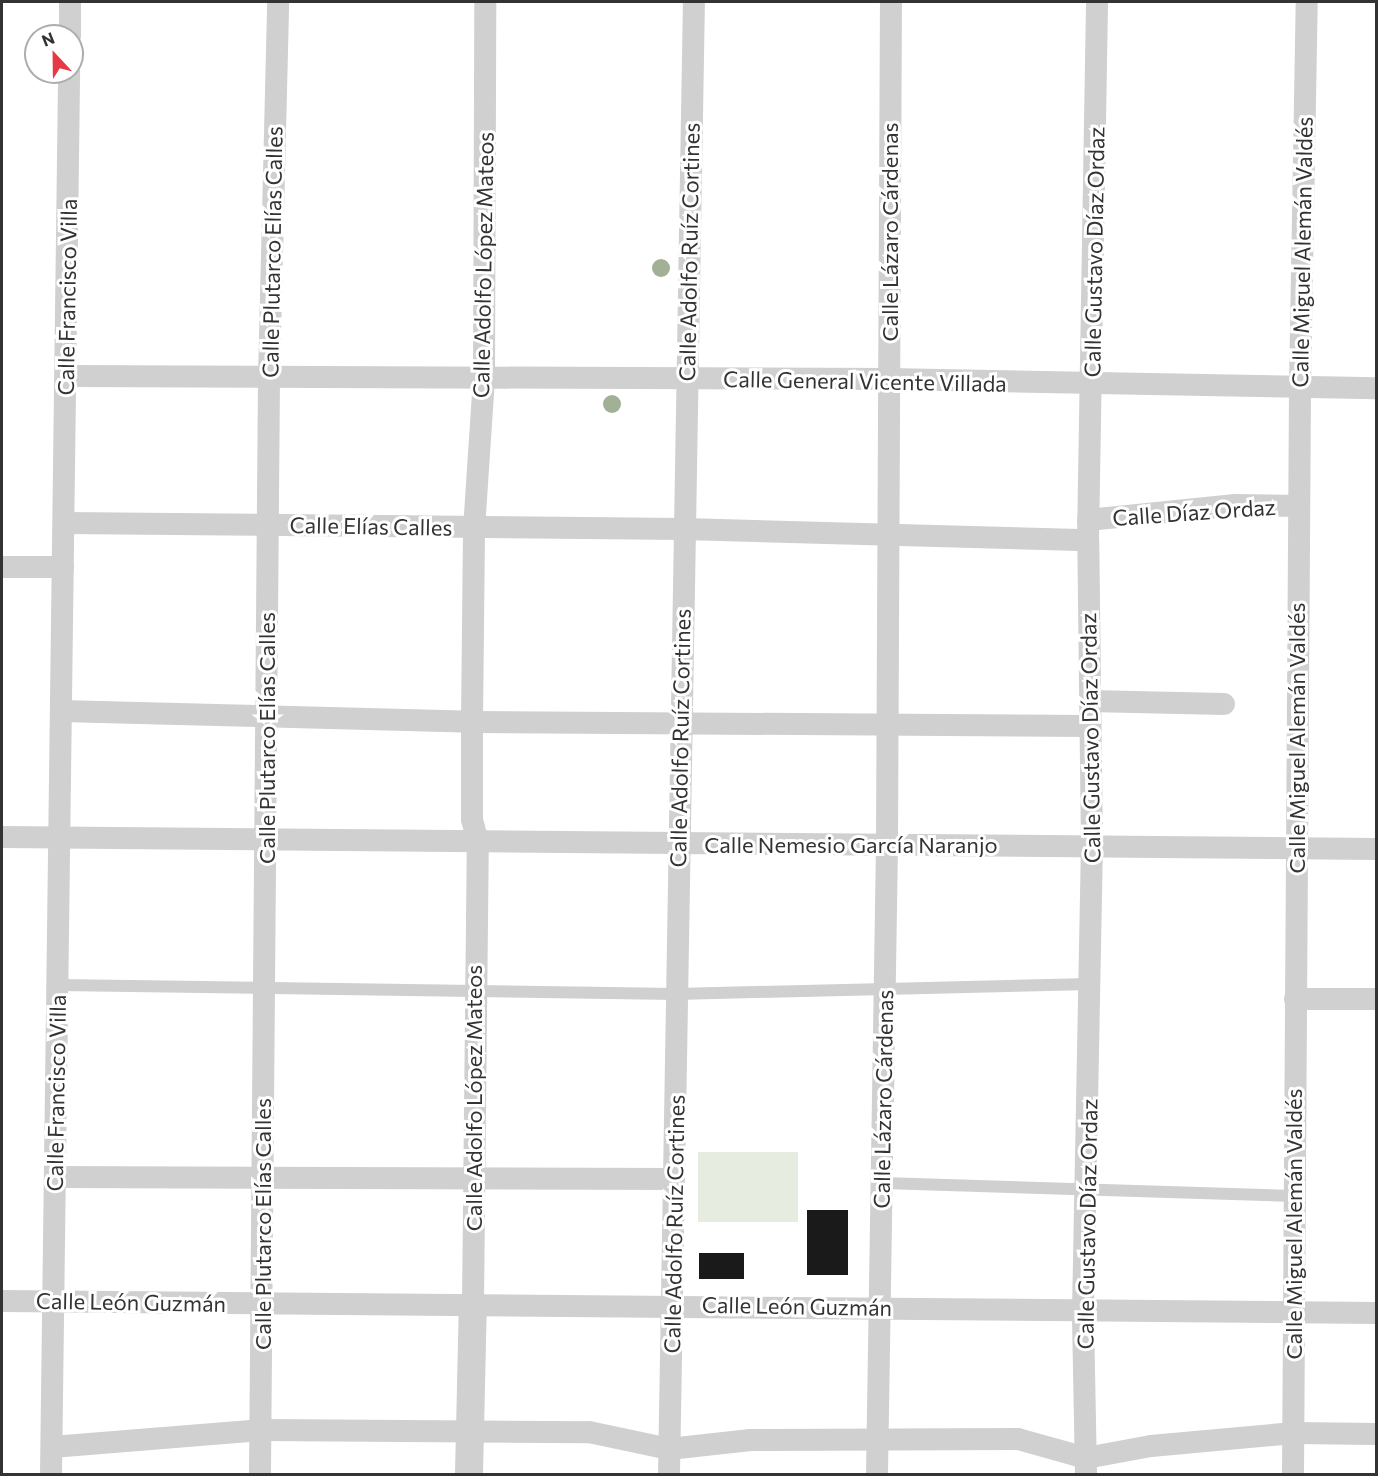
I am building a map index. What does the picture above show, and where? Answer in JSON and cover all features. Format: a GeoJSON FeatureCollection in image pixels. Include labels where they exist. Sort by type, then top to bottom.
{"type":"FeatureCollection","features":[{"type":"Feature","properties":{"kind":"street"},"geometry":{"type":"LineString","coordinates":[[70,2],[70,24]]}},
{"type":"Feature","properties":{"kind":"street","name":"Calle Plutarco Elías Calles"},"geometry":{"type":"LineString","coordinates":[[260,1474],[269,378],[278,2]]}},
{"type":"Feature","properties":{"kind":"street","name":"Calle Adolfo López Mateos"},"geometry":{"type":"LineString","coordinates":[[469,1474],[473,1303],[473,990],[478,842],[472,819],[474,529],[484,378],[485,2]]}},
{"type":"Feature","properties":{"kind":"street","name":"Calle Adolfo Ruíz Cortines"},"geometry":{"type":"LineString","coordinates":[[669,1474],[675,1304],[676,994],[694,2]]}},
{"type":"Feature","properties":{"kind":"street","name":"Calle Lázaro Cárdenas"},"geometry":{"type":"LineString","coordinates":[[877,1474],[887,843],[886,534],[891,2]]}},
{"type":"Feature","properties":{"kind":"street","name":"Calle Gustavo Díaz Ordaz"},"geometry":{"type":"LineString","coordinates":[[1086,1466],[1083,1312],[1088,1192],[1092,847],[1088,726],[1088,530],[1093,384],[1097,2]]}},
{"type":"Feature","properties":{"kind":"street","name":"Calle Miguel Alemán Valdés"},"geometry":{"type":"LineString","coordinates":[[1293,1474],[1300,387],[1307,2]]}},
{"type":"Feature","properties":{"kind":"street","name":"Calle Francisco Villa"},"geometry":{"type":"LineString","coordinates":[[51,1474],[69,84]]}},
{"type":"Feature","properties":{"kind":"street","name":"Calle General Vicente Villada"},"geometry":{"type":"LineString","coordinates":[[66,376],[889,379],[1377,387]]}},
{"type":"Feature","properties":{"kind":"street","name":"Calle Díaz Ordaz"},"geometry":{"type":"LineString","coordinates":[[1088,530],[1235,505],[1299,506]]}},
{"type":"Feature","properties":{"kind":"street"},"geometry":{"type":"LineString","coordinates":[[64,523],[268,524]]}},
{"type":"Feature","properties":{"kind":"street","name":"Calle Elías Calles"},"geometry":{"type":"LineString","coordinates":[[268,524],[474,529]]}},
{"type":"Feature","properties":{"kind":"street"},"geometry":{"type":"LineString","coordinates":[[474,529],[684,529],[886,534],[1088,530]]}},
{"type":"Feature","properties":{"kind":"street"},"geometry":{"type":"LineString","coordinates":[[2,567],[63,567]]}},
{"type":"Feature","properties":{"kind":"street"},"geometry":{"type":"LineString","coordinates":[[1089,700],[1224,704]]}},
{"type":"Feature","properties":{"kind":"street"},"geometry":{"type":"LineString","coordinates":[[61,711],[472,722],[1088,726]]}},
{"type":"Feature","properties":{"kind":"street","name":"Calle Nemesio García Naranjo"},"geometry":{"type":"LineString","coordinates":[[2,837],[1377,849]]}},
{"type":"Feature","properties":{"kind":"street"},"geometry":{"type":"LineString","coordinates":[[1295,999],[1377,999]]}},
{"type":"Feature","properties":{"kind":"street"},"geometry":{"type":"LineString","coordinates":[[55,1177],[674,1179]]}},
{"type":"Feature","properties":{"kind":"street","name":"Calle León Guzmán"},"geometry":{"type":"LineString","coordinates":[[2,1300],[262,1304],[675,1304],[880,1306],[1083,1312],[1377,1313]]}},
{"type":"Feature","properties":{"kind":"street"},"geometry":{"type":"LineString","coordinates":[[52,1447],[261,1430],[589,1432],[669,1449],[751,1440],[877,1437],[1018,1439],[1086,1466],[1151,1446],[1295,1433],[1377,1434]]}},
{"type":"Feature","properties":{"kind":"lane"},"geometry":{"type":"LineString","coordinates":[[58,985],[265,985],[676,994],[885,991],[1090,984]]}},
{"type":"Feature","properties":{"kind":"lane"},"geometry":{"type":"LineString","coordinates":[[883,1183],[1088,1192],[1293,1196]]}},
{"type":"Feature","properties":{"kind":"shaded area"},"geometry":{"type":"Polygon","coordinates":[[[698,1152],[798,1152],[798,1222],[698,1222],[698,1152]]]}},
{"type":"Feature","properties":{"kind":"building"},"geometry":{"type":"Polygon","coordinates":[[[807,1210],[848,1210],[848,1275],[807,1275],[807,1210]]]}},
{"type":"Feature","properties":{"kind":"building"},"geometry":{"type":"Polygon","coordinates":[[[699,1253],[744,1253],[744,1279],[699,1279],[699,1253]]]}}]}
